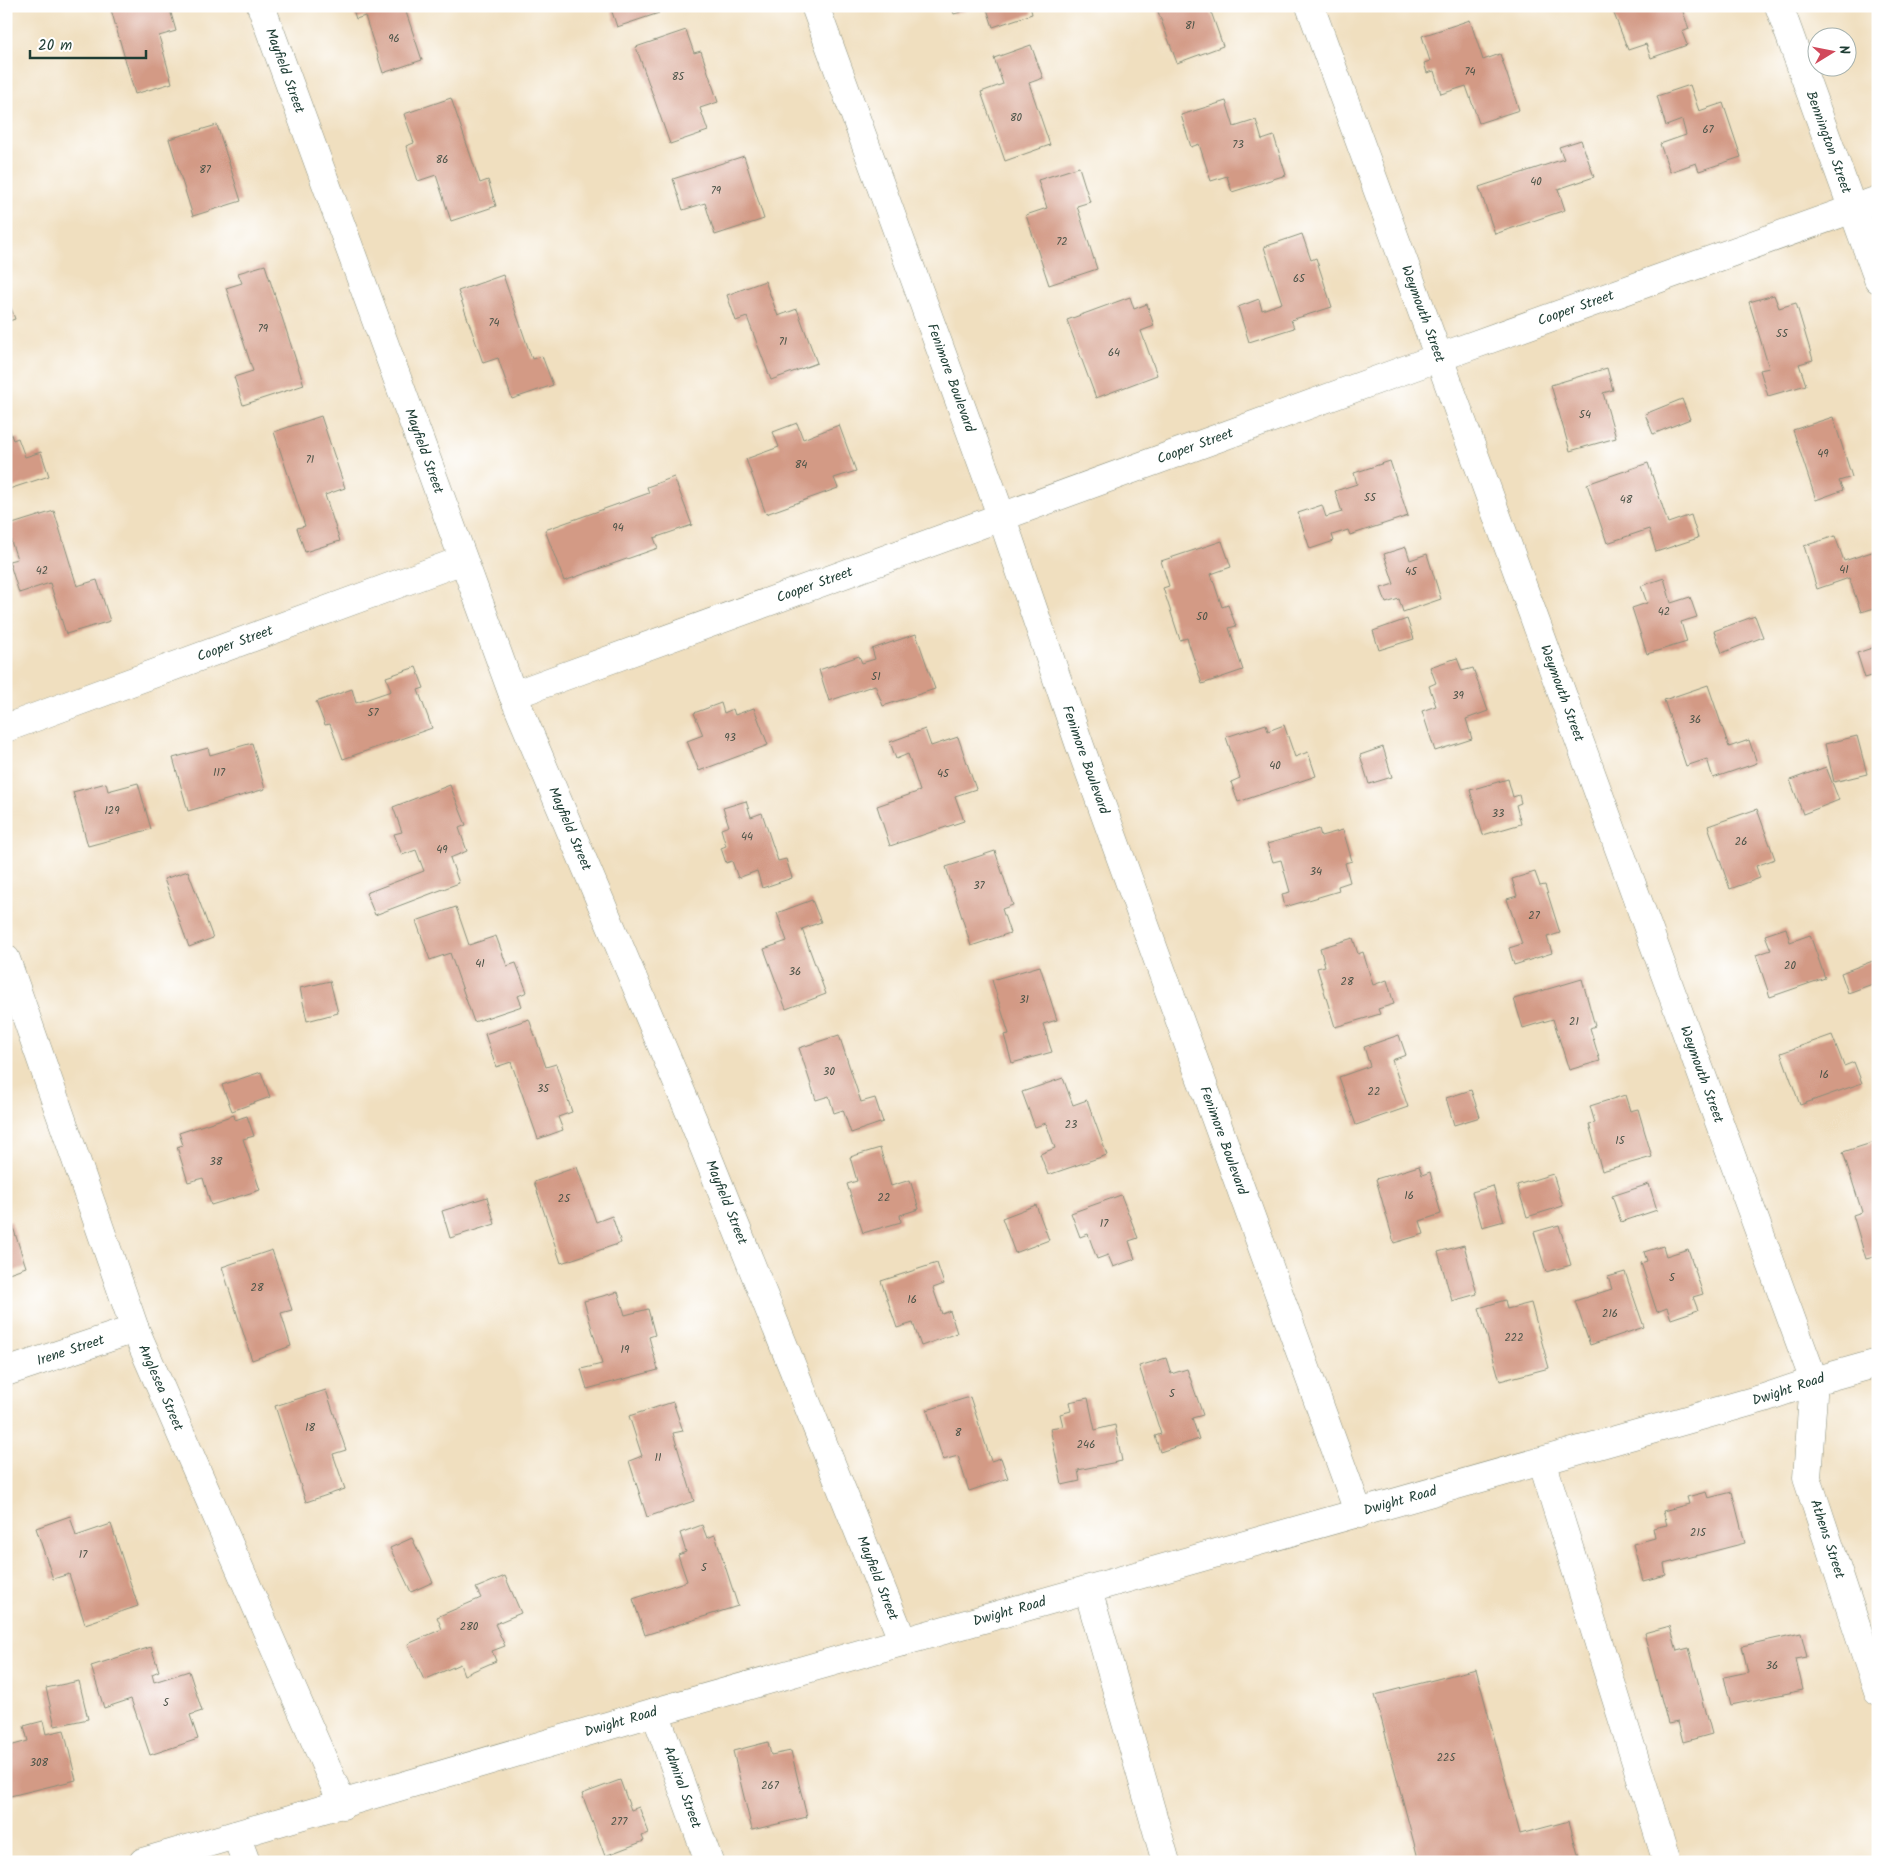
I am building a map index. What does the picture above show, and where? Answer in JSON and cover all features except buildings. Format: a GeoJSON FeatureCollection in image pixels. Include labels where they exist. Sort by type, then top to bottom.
{"type":"FeatureCollection","features":[{"type":"Feature","properties":{"kind":"street","name":"Mayfield Street"},"geometry":{"type":"LineString","coordinates":[[261,6],[514,695],[693,1120],[903,1642]]}},
{"type":"Feature","properties":{"kind":"street","name":"Fenimore Boulevard"},"geometry":{"type":"LineString","coordinates":[[815,6],[1002,518],[1080,746],[1359,1514]]}},
{"type":"Feature","properties":{"kind":"street","name":"Weymouth Street"},"geometry":{"type":"LineString","coordinates":[[1310,6],[1814,1381]]}},
{"type":"Feature","properties":{"kind":"street","name":"Bennington Street"},"geometry":{"type":"LineString","coordinates":[[1779,6],[1878,279]]}},
{"type":"Feature","properties":{"kind":"street","name":"Cooper Street"},"geometry":{"type":"LineString","coordinates":[[514,695],[1440,357],[1878,200]]}},
{"type":"Feature","properties":{"kind":"street","name":"Cooper Street"},"geometry":{"type":"LineString","coordinates":[[6,728],[463,560]]}},
{"type":"Feature","properties":{"kind":"street","name":"Anglesea Street"},"geometry":{"type":"LineString","coordinates":[[6,959],[135,1329],[343,1805]]}},
{"type":"Feature","properties":{"kind":"street","name":"Irene Street"},"geometry":{"type":"LineString","coordinates":[[6,1372],[135,1329]]}},
{"type":"Feature","properties":{"kind":"street","name":"Dwight Road"},"geometry":{"type":"LineString","coordinates":[[143,1862],[343,1805],[655,1712],[1359,1514],[1764,1398],[1814,1381],[1878,1363]]}},
{"type":"Feature","properties":{"kind":"street","name":"Athens Street"},"geometry":{"type":"LineString","coordinates":[[1814,1381],[1807,1478],[1878,1692]]}},
{"type":"Feature","properties":{"kind":"street"},"geometry":{"type":"LineString","coordinates":[[1542,1461],[1667,1862]]}},
{"type":"Feature","properties":{"kind":"street"},"geometry":{"type":"LineString","coordinates":[[1088,1590],[1166,1862]]}},
{"type":"Feature","properties":{"kind":"street","name":"Admiral Street"},"geometry":{"type":"LineString","coordinates":[[655,1712],[709,1862]]}},
{"type":"Feature","properties":{"kind":"street"},"geometry":{"type":"LineString","coordinates":[[236,1835],[246,1862]]}}]}
